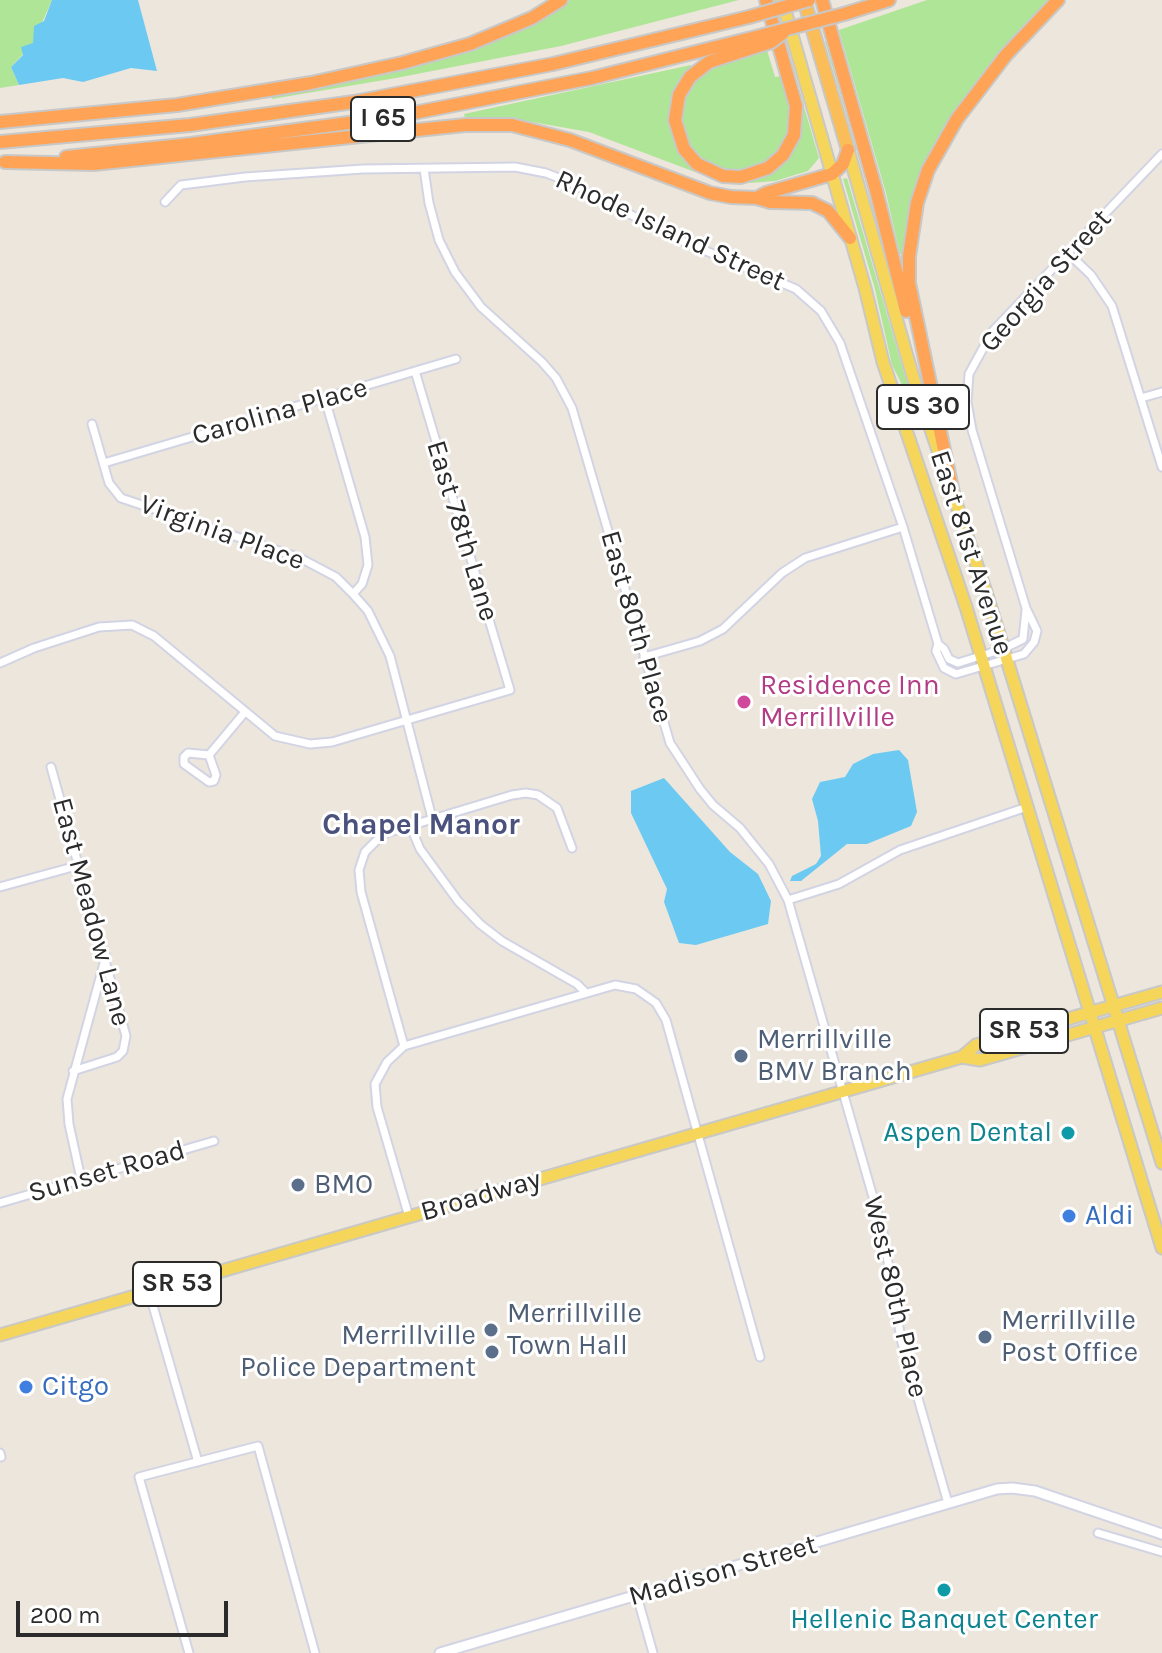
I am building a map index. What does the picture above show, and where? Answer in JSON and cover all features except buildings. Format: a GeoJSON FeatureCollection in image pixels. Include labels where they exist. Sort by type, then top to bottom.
{"type":"FeatureCollection","features":[{"type":"Feature","properties":{"kind":"highway"},"geometry":{"type":"LineString","coordinates":[[0,122],[177,105],[311,83],[470,44],[532,18],[561,0]]}},
{"type":"Feature","properties":{"kind":"highway"},"geometry":{"type":"LineString","coordinates":[[757,42],[709,62],[690,77],[679,95],[675,120],[684,149],[697,164],[723,176],[741,177],[768,168],[783,155],[794,135],[796,106],[766,0]]}},
{"type":"Feature","properties":{"kind":"highway"},"geometry":{"type":"LineString","coordinates":[[779,5],[795,0]]}},
{"type":"Feature","properties":{"kind":"highway","name":"I 65"},"geometry":{"type":"LineString","coordinates":[[0,142],[190,125],[354,102],[538,68],[807,0]]}},
{"type":"Feature","properties":{"kind":"highway","name":"East 81st Avenue"},"geometry":{"type":"LineString","coordinates":[[807,0],[848,150]]}},
{"type":"Feature","properties":{"kind":"highway"},"geometry":{"type":"LineString","coordinates":[[822,0],[876,190],[911,329],[926,367]]}},
{"type":"Feature","properties":{"kind":"highway","name":"I 65"},"geometry":{"type":"LineString","coordinates":[[2,163],[191,144],[380,119],[567,84],[757,42],[791,27],[889,0]]}},
{"type":"Feature","properties":{"kind":"highway"},"geometry":{"type":"LineString","coordinates":[[953,493],[911,299],[909,256],[917,203],[936,153],[957,119],[1016,44],[1058,0]]}},
{"type":"Feature","properties":{"kind":"highway"},"geometry":{"type":"LineString","coordinates":[[2,163],[94,164],[452,126],[500,125],[528,128],[575,141],[710,193],[817,205],[832,216],[850,238]]}},
{"type":"Feature","properties":{"kind":"highway"},"geometry":{"type":"LineString","coordinates":[[757,198],[832,174],[843,164],[848,150]]}},
{"type":"Feature","properties":{"kind":"main road","name":"East 81st Avenue"},"geometry":{"type":"LineString","coordinates":[[779,5],[832,174],[883,362],[946,547],[1094,1028]]}},
{"type":"Feature","properties":{"kind":"main road","name":"East 81st Avenue"},"geometry":{"type":"LineString","coordinates":[[848,150],[921,403],[953,493],[1119,1021]]}},
{"type":"Feature","properties":{"kind":"main road","name":"Broadway"},"geometry":{"type":"LineString","coordinates":[[0,1335],[962,1057],[976,1045],[1162,992]]}},
{"type":"Feature","properties":{"kind":"main road","name":"Broadway"},"geometry":{"type":"LineString","coordinates":[[962,1057],[980,1060],[1162,1008]]}},
{"type":"Feature","properties":{"kind":"main road","name":"US 30"},"geometry":{"type":"LineString","coordinates":[[1119,1021],[1162,1163]]}},
{"type":"Feature","properties":{"kind":"main road","name":"US 30"},"geometry":{"type":"LineString","coordinates":[[1094,1028],[1162,1248]]}},
{"type":"Feature","properties":{"kind":"street","name":"Georgia Street"},"geometry":{"type":"LineString","coordinates":[[1004,654],[1024,654],[1036,636],[972,430],[967,402],[969,374],[992,332],[1162,154]]}},
{"type":"Feature","properties":{"kind":"street","name":"Rhode Island Street"},"geometry":{"type":"LineString","coordinates":[[165,202],[181,185],[245,177],[363,169],[503,165],[546,173],[569,182],[673,237],[781,281],[803,294],[826,317],[840,343],[903,527],[938,644],[955,663],[982,662],[1004,654]]}},
{"type":"Feature","properties":{"kind":"street","name":"East 80th Place"},"geometry":{"type":"LineString","coordinates":[[424,169],[439,240],[455,272],[481,307],[556,378],[572,408],[667,735],[678,759],[713,805],[740,828],[769,864],[788,900],[843,1091]]}},
{"type":"Feature","properties":{"kind":"street"},"geometry":{"type":"LineString","coordinates":[[1069,254],[1091,275],[1112,306],[1162,467]]}},
{"type":"Feature","properties":{"kind":"street","name":"Carolina Place"},"geometry":{"type":"LineString","coordinates":[[104,463],[456,359]]}},
{"type":"Feature","properties":{"kind":"street","name":"East 78th Lane"},"geometry":{"type":"LineString","coordinates":[[405,722],[510,690],[415,371]]}},
{"type":"Feature","properties":{"kind":"street"},"geometry":{"type":"LineString","coordinates":[[1141,398],[1162,392]]}},
{"type":"Feature","properties":{"kind":"street"},"geometry":{"type":"LineString","coordinates":[[325,399],[365,537],[368,565],[362,584],[353,594]]}},
{"type":"Feature","properties":{"kind":"street","name":"Virginia Place"},"geometry":{"type":"LineString","coordinates":[[92,424],[109,483],[121,498],[300,558],[336,577],[368,611],[390,656],[432,818]]}},
{"type":"Feature","properties":{"kind":"street"},"geometry":{"type":"LineString","coordinates":[[644,657],[717,633],[799,561],[903,527]]}},
{"type":"Feature","properties":{"kind":"street"},"geometry":{"type":"LineString","coordinates":[[1004,654],[1023,639],[1026,608]]}},
{"type":"Feature","properties":{"kind":"street"},"geometry":{"type":"LineString","coordinates":[[0,663],[34,648],[99,627],[132,625],[154,636],[275,736],[310,744],[332,742],[405,722]]}},
{"type":"Feature","properties":{"kind":"street"},"geometry":{"type":"LineString","coordinates":[[209,755],[245,712]]}},
{"type":"Feature","properties":{"kind":"street"},"geometry":{"type":"LineString","coordinates":[[188,753],[209,755],[216,775],[214,781],[209,782],[184,764],[188,753]]}},
{"type":"Feature","properties":{"kind":"street","name":"East Meadow Lane"},"geometry":{"type":"LineString","coordinates":[[51,767],[106,955],[126,1036],[123,1051],[117,1057],[73,1071]]}},
{"type":"Feature","properties":{"kind":"street"},"geometry":{"type":"LineString","coordinates":[[404,1046],[361,892],[359,870],[365,852],[383,834],[512,795],[538,795],[557,808],[572,848]]}},
{"type":"Feature","properties":{"kind":"street"},"geometry":{"type":"LineString","coordinates":[[788,900],[839,884],[900,850],[1027,807]]}},
{"type":"Feature","properties":{"kind":"street"},"geometry":{"type":"LineString","coordinates":[[410,825],[420,849],[458,901],[480,924],[585,992]]}},
{"type":"Feature","properties":{"kind":"street"},"geometry":{"type":"LineString","coordinates":[[0,887],[80,865]]}},
{"type":"Feature","properties":{"kind":"street"},"geometry":{"type":"LineString","coordinates":[[81,1179],[67,1099],[106,955]]}},
{"type":"Feature","properties":{"kind":"street"},"geometry":{"type":"LineString","coordinates":[[409,1217],[377,1107],[375,1084],[387,1062],[404,1046],[585,992],[615,985],[636,989],[656,1003],[666,1020],[760,1357]]}},
{"type":"Feature","properties":{"kind":"street","name":"West 80th Place"},"geometry":{"type":"LineString","coordinates":[[843,1091],[884,1234],[902,1341],[948,1503]]}},
{"type":"Feature","properties":{"kind":"street","name":"Sunset Road"},"geometry":{"type":"LineString","coordinates":[[0,1203],[214,1141]]}},
{"type":"Feature","properties":{"kind":"street"},"geometry":{"type":"LineString","coordinates":[[149,1292],[198,1462]]}},
{"type":"Feature","properties":{"kind":"street"},"geometry":{"type":"LineString","coordinates":[[189,1653],[139,1477],[258,1446],[315,1653]]}},
{"type":"Feature","properties":{"kind":"street","name":"Madison Street"},"geometry":{"type":"LineString","coordinates":[[440,1653],[474,1648],[637,1596],[1005,1488],[1035,1491],[1114,1517]]}},
{"type":"Feature","properties":{"kind":"street"},"geometry":{"type":"LineString","coordinates":[[1107,1536],[1114,1517],[1162,1534]]}},
{"type":"Feature","properties":{"kind":"street"},"geometry":{"type":"LineString","coordinates":[[1098,1533],[1162,1552]]}},
{"type":"Feature","properties":{"kind":"street"},"geometry":{"type":"LineString","coordinates":[[637,1596],[653,1653]]}},
{"type":"Feature","properties":{"kind":"green space"},"geometry":{"type":"Polygon","coordinates":[[[0,0],[52,0],[33,43],[11,67],[19,85],[0,88],[0,0]]]}},
{"type":"Feature","properties":{"kind":"green space"},"geometry":{"type":"Polygon","coordinates":[[[570,0],[739,0],[561,46],[272,99],[271,94],[390,69],[570,0]]]}},
{"type":"Feature","properties":{"kind":"green space"},"geometry":{"type":"Polygon","coordinates":[[[927,0],[1049,0],[982,77],[915,195],[906,230],[905,254],[900,254],[886,193],[839,30],[927,0]]]}},
{"type":"Feature","properties":{"kind":"green space"},"geometry":{"type":"Polygon","coordinates":[[[828,41],[875,202],[884,242],[825,42],[828,41]]]}},
{"type":"Feature","properties":{"kind":"green space"},"geometry":{"type":"Polygon","coordinates":[[[767,50],[775,77],[782,76],[790,106],[790,123],[785,141],[774,156],[757,167],[739,171],[720,169],[704,161],[690,148],[683,133],[681,117],[689,86],[714,66],[767,50]]]}},
{"type":"Feature","properties":{"kind":"green space"},"geometry":{"type":"Polygon","coordinates":[[[788,52],[819,158],[808,171],[775,181],[736,184],[767,175],[799,131],[785,53],[788,52]]]}},
{"type":"Feature","properties":{"kind":"green space"},"geometry":{"type":"Polygon","coordinates":[[[691,65],[692,68],[680,82],[681,152],[696,169],[695,172],[589,132],[515,119],[465,118],[464,114],[691,65]]]}},
{"type":"Feature","properties":{"kind":"green space"},"geometry":{"type":"Polygon","coordinates":[[[847,178],[915,410],[892,365],[875,289],[843,179],[847,178]]]}},
{"type":"Feature","properties":{"kind":"water"},"geometry":{"type":"Polygon","coordinates":[[[52,0],[138,0],[157,71],[131,68],[83,82],[63,78],[19,85],[11,67],[23,55],[21,47],[33,43],[34,26],[44,21],[52,0]]]}},
{"type":"Feature","properties":{"kind":"water"},"geometry":{"type":"Polygon","coordinates":[[[899,750],[908,760],[917,812],[911,826],[867,844],[847,844],[801,881],[790,881],[792,876],[816,864],[821,856],[818,821],[812,799],[820,782],[845,777],[853,764],[873,754],[899,750]]]}},
{"type":"Feature","properties":{"kind":"water"},"geometry":{"type":"Polygon","coordinates":[[[664,778],[730,852],[758,874],[771,901],[768,924],[696,945],[679,943],[664,902],[667,889],[631,813],[631,791],[664,778]]]}},
{"type":"Feature","properties":{"kind":"place","name":"Residence Inn Merrillville"},"geometry":{"type":"Point","coordinates":[744,702]}},
{"type":"Feature","properties":{"kind":"place","name":"Merrillville BMV Branch"},"geometry":{"type":"Point","coordinates":[741,1056]}},
{"type":"Feature","properties":{"kind":"place","name":"Aspen Dental"},"geometry":{"type":"Point","coordinates":[1068,1133]}},
{"type":"Feature","properties":{"kind":"place","name":"BMO"},"geometry":{"type":"Point","coordinates":[298,1185]}},
{"type":"Feature","properties":{"kind":"place","name":"Aldi"},"geometry":{"type":"Point","coordinates":[1069,1216]}},
{"type":"Feature","properties":{"kind":"place","name":"Merrillville Town Hall"},"geometry":{"type":"Point","coordinates":[491,1330]}},
{"type":"Feature","properties":{"kind":"place","name":"Merrillville Post Office"},"geometry":{"type":"Point","coordinates":[985,1337]}},
{"type":"Feature","properties":{"kind":"place","name":"Merrillville Police Department"},"geometry":{"type":"Point","coordinates":[492,1352]}},
{"type":"Feature","properties":{"kind":"place","name":"Citgo"},"geometry":{"type":"Point","coordinates":[26,1387]}},
{"type":"Feature","properties":{"kind":"place","name":"Hellenic Banquet Center"},"geometry":{"type":"Point","coordinates":[944,1590]}},
{"type":"Feature","properties":{"kind":"district","name":"Chapel Manor"},"geometry":{"type":"Point","coordinates":[421,825]}}]}
